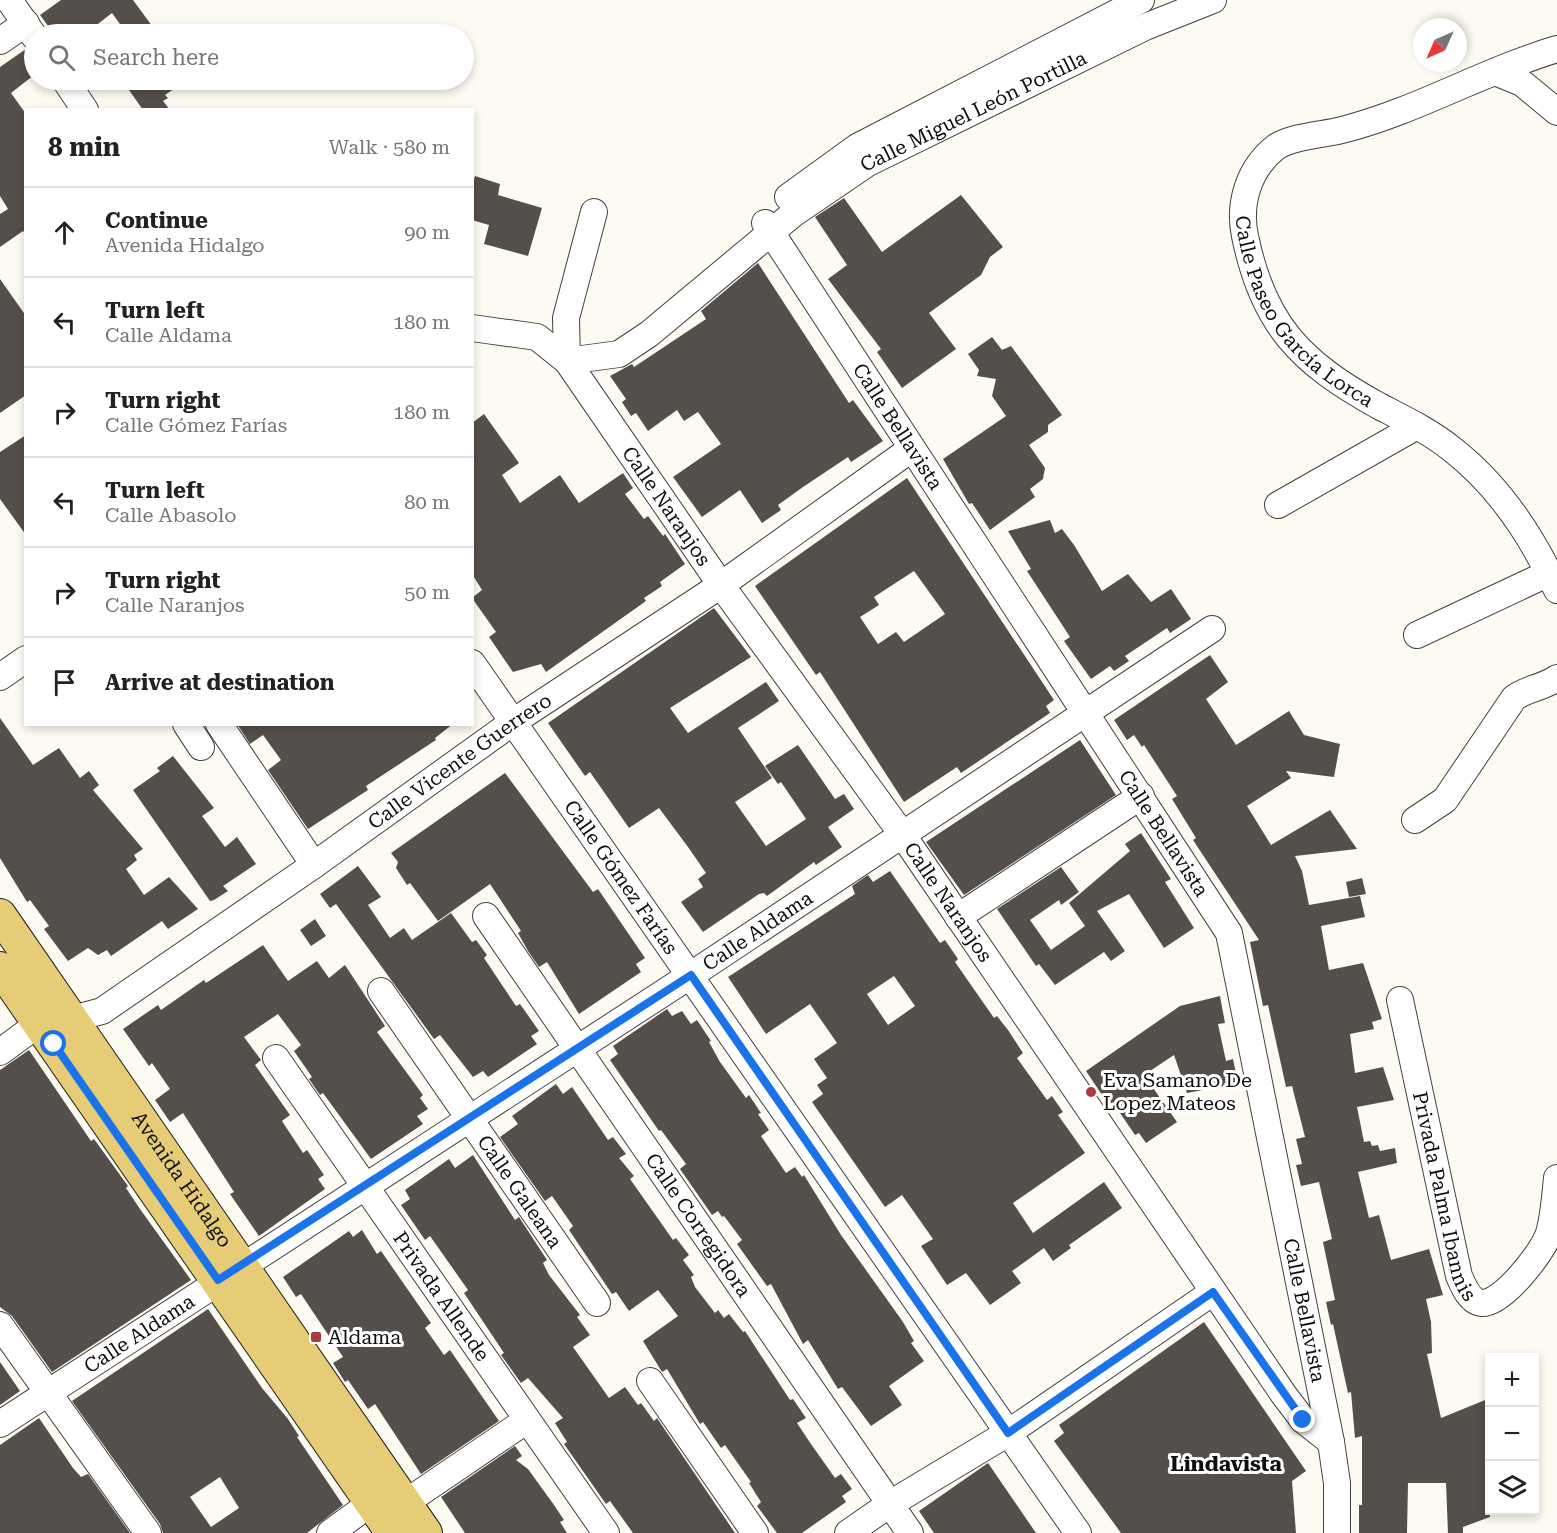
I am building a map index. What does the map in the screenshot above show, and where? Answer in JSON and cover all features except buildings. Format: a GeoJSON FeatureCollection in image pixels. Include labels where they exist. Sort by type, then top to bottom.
{"type":"FeatureCollection","features":[{"type":"Feature","properties":{"kind":"main road","name":"Avenida Hidalgo"},"geometry":{"type":"LineString","coordinates":[[0,915],[72,1019],[230,1273]]}},
{"type":"Feature","properties":{"kind":"main road","name":"Avenida Hidalgo"},"geometry":{"type":"LineString","coordinates":[[0,968],[41,1026],[230,1273],[390,1497],[426,1533]]}},
{"type":"Feature","properties":{"kind":"main road","name":"Avenida Hidalgo"},"geometry":{"type":"LineString","coordinates":[[390,1497],[392,1533]]}},
{"type":"Feature","properties":{"kind":"street","name":"Calle Miguel León Portilla"},"geometry":{"type":"LineString","coordinates":[[567,361],[619,354],[648,334],[762,235],[868,163],[1145,27],[1213,0]]}},
{"type":"Feature","properties":{"kind":"street","name":"Calle Miguel León Portilla"},"geometry":{"type":"LineString","coordinates":[[762,235],[783,200],[857,147],[1138,1]]}},
{"type":"Feature","properties":{"kind":"street"},"geometry":{"type":"LineString","coordinates":[[1138,1],[1145,27]]}},
{"type":"Feature","properties":{"kind":"street"},"geometry":{"type":"LineString","coordinates":[[0,41],[17,13]]}},
{"type":"Feature","properties":{"kind":"street","name":"Calle Paseo García Lorca"},"geometry":{"type":"LineString","coordinates":[[1553,582],[1523,529],[1483,478],[1453,449],[1325,372],[1301,352],[1280,328],[1264,301],[1250,259],[1242,220],[1245,195],[1262,160],[1278,146],[1383,118],[1421,105],[1518,61],[1557,49]]}},
{"type":"Feature","properties":{"kind":"street"},"geometry":{"type":"LineString","coordinates":[[1495,72],[1528,88],[1557,112]]}},
{"type":"Feature","properties":{"kind":"street"},"geometry":{"type":"LineString","coordinates":[[71,90],[84,108]]}},
{"type":"Feature","properties":{"kind":"street"},"geometry":{"type":"LineString","coordinates":[[567,361],[566,318],[594,212]]}},
{"type":"Feature","properties":{"kind":"street","name":"Calle Bellavista"},"geometry":{"type":"LineString","coordinates":[[762,235],[911,449],[1086,712],[1229,933],[1331,1442],[1337,1483],[1337,1533]]}},
{"type":"Feature","properties":{"kind":"street","name":"Calle Naranjos"},"geometry":{"type":"LineString","coordinates":[[474,328],[537,337],[567,361],[721,585],[902,834],[1213,1292],[1303,1420],[1331,1442]]}},
{"type":"Feature","properties":{"kind":"street"},"geometry":{"type":"LineString","coordinates":[[1278,505],[1417,426]]}},
{"type":"Feature","properties":{"kind":"street","name":"Calle Vicente Guerrero"},"geometry":{"type":"LineString","coordinates":[[0,1052],[30,1030],[102,1011],[314,865],[513,722],[721,585],[911,449]]}},
{"type":"Feature","properties":{"kind":"street"},"geometry":{"type":"LineString","coordinates":[[1417,635],[1553,582]]}},
{"type":"Feature","properties":{"kind":"street","name":"Calle Aldama"},"geometry":{"type":"LineString","coordinates":[[0,1424],[691,975],[1212,629]]}},
{"type":"Feature","properties":{"kind":"street"},"geometry":{"type":"LineString","coordinates":[[0,677],[24,660]]}},
{"type":"Feature","properties":{"kind":"street","name":"Calle Gómez Farías"},"geometry":{"type":"LineString","coordinates":[[474,666],[1078,1533]]}},
{"type":"Feature","properties":{"kind":"street"},"geometry":{"type":"LineString","coordinates":[[1415,820],[1445,800],[1514,698],[1523,691],[1543,686],[1557,678]]}},
{"type":"Feature","properties":{"kind":"street"},"geometry":{"type":"LineString","coordinates":[[187,726],[201,747]]}},
{"type":"Feature","properties":{"kind":"street"},"geometry":{"type":"LineString","coordinates":[[220,726],[314,865]]}},
{"type":"Feature","properties":{"kind":"street"},"geometry":{"type":"LineString","coordinates":[[958,917],[1141,796]]}},
{"type":"Feature","properties":{"kind":"street","name":"Calle Corregidora"},"geometry":{"type":"LineString","coordinates":[[486,916],[910,1533]]}},
{"type":"Feature","properties":{"kind":"street","name":"Calle Galeana"},"geometry":{"type":"LineString","coordinates":[[381,991],[597,1303]]}},
{"type":"Feature","properties":{"kind":"street","name":"Privada Palma Ibannis"},"geometry":{"type":"LineString","coordinates":[[1400,1000],[1459,1275],[1471,1297],[1479,1303],[1489,1303],[1498,1297],[1537,1258],[1549,1234],[1557,1178]]}},
{"type":"Feature","properties":{"kind":"street","name":"Privada Allende"},"geometry":{"type":"LineString","coordinates":[[276,1058],[606,1533]]}},
{"type":"Feature","properties":{"kind":"street"},"geometry":{"type":"LineString","coordinates":[[848,1533],[890,1504],[1008,1433],[1213,1292]]}},
{"type":"Feature","properties":{"kind":"street"},"geometry":{"type":"LineString","coordinates":[[0,1325],[148,1533]]}},
{"type":"Feature","properties":{"kind":"street"},"geometry":{"type":"LineString","coordinates":[[650,1381],[755,1533]]}},
{"type":"Feature","properties":{"kind":"street"},"geometry":{"type":"LineString","coordinates":[[330,1533],[527,1420]]}},
{"type":"Feature","properties":{"kind":"place","name":"Eva Samano De Lopez Mateos"},"geometry":{"type":"Point","coordinates":[1091,1092]}},
{"type":"Feature","properties":{"kind":"place","name":"Aldama"},"geometry":{"type":"Point","coordinates":[316,1337]}},
{"type":"Feature","properties":{"kind":"district","name":"Lindavista"},"geometry":{"type":"Point","coordinates":[1226,1464]}},
{"type":"Feature","properties":{"kind":"route"},"geometry":{"type":"LineString","coordinates":[[54,1044],[218,1280],[691,975],[1008,1433],[1213,1292],[1303,1420]]}}]}
